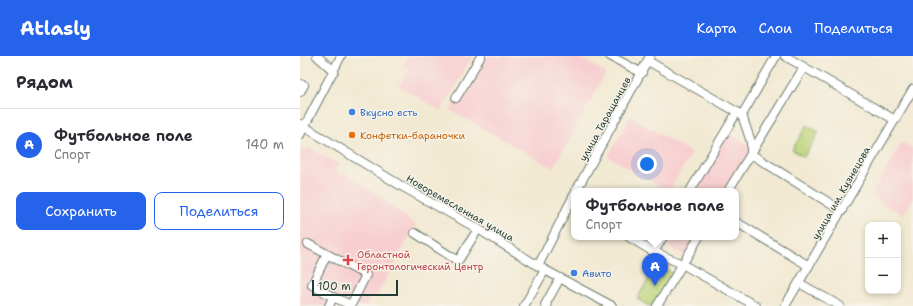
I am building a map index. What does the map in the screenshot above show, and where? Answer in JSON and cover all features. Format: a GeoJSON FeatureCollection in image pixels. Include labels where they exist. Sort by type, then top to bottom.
{"type":"FeatureCollection","features":[{"type":"Feature","properties":{"kind":"street"},"geometry":{"type":"LineString","coordinates":[[317,56],[334,71]]}},
{"type":"Feature","properties":{"kind":"street"},"geometry":{"type":"LineString","coordinates":[[456,98],[481,56]]}},
{"type":"Feature","properties":{"kind":"street"},"geometry":{"type":"LineString","coordinates":[[610,56],[624,59],[642,73]]}},
{"type":"Feature","properties":{"kind":"street"},"geometry":{"type":"LineString","coordinates":[[692,188],[776,56]]}},
{"type":"Feature","properties":{"kind":"street"},"geometry":{"type":"LineString","coordinates":[[785,56],[895,120]]}},
{"type":"Feature","properties":{"kind":"street"},"geometry":{"type":"LineString","coordinates":[[300,135],[302,126],[334,71],[339,57]]}},
{"type":"Feature","properties":{"kind":"street"},"geometry":{"type":"LineString","coordinates":[[649,58],[740,114],[751,142],[751,154]]}},
{"type":"Feature","properties":{"kind":"street","name":"улица Таращанцев"},"geometry":{"type":"LineString","coordinates":[[578,188],[649,58]]}},
{"type":"Feature","properties":{"kind":"street"},"geometry":{"type":"LineString","coordinates":[[730,188],[804,67]]}},
{"type":"Feature","properties":{"kind":"street"},"geometry":{"type":"LineString","coordinates":[[300,84],[304,85],[300,92]]}},
{"type":"Feature","properties":{"kind":"street","name":"улица им. Кузнецова"},"geometry":{"type":"LineString","coordinates":[[785,306],[913,89]]}},
{"type":"Feature","properties":{"kind":"street","name":"Новоремесленная улица"},"geometry":{"type":"LineString","coordinates":[[302,126],[402,187],[478,229],[542,268],[612,306]]}},
{"type":"Feature","properties":{"kind":"street"},"geometry":{"type":"LineString","coordinates":[[751,154],[842,211]]}},
{"type":"Feature","properties":{"kind":"street"},"geometry":{"type":"LineString","coordinates":[[524,306],[571,207]]}},
{"type":"Feature","properties":{"kind":"street"},"geometry":{"type":"LineString","coordinates":[[739,224],[809,266]]}},
{"type":"Feature","properties":{"kind":"street"},"geometry":{"type":"LineString","coordinates":[[415,233],[458,261],[478,229]]}},
{"type":"Feature","properties":{"kind":"street"},"geometry":{"type":"LineString","coordinates":[[633,240],[654,252],[682,264],[756,306]]}},
{"type":"Feature","properties":{"kind":"street"},"geometry":{"type":"LineString","coordinates":[[654,252],[661,240]]}},
{"type":"Feature","properties":{"kind":"street"},"geometry":{"type":"LineString","coordinates":[[657,306],[698,240]]}},
{"type":"Feature","properties":{"kind":"street"},"geometry":{"type":"LineString","coordinates":[[308,244],[328,254],[366,275],[351,306],[312,285],[328,254]]}},
{"type":"Feature","properties":{"kind":"street"},"geometry":{"type":"LineString","coordinates":[[547,306],[544,305],[560,278]]}},
{"type":"Feature","properties":{"kind":"street"},"geometry":{"type":"LineString","coordinates":[[799,284],[840,306]]}},
{"type":"Feature","properties":{"kind":"street"},"geometry":{"type":"LineString","coordinates":[[329,306],[333,297]]}},
{"type":"Feature","properties":{"kind":"shaded area"},"geometry":{"type":"Polygon","coordinates":[[[407,56],[473,56],[441,111],[399,86],[409,70],[402,66],[407,56]]]}},
{"type":"Feature","properties":{"kind":"shaded area"},"geometry":{"type":"Polygon","coordinates":[[[482,56],[577,56],[606,73],[553,168],[450,110],[482,56]]]}},
{"type":"Feature","properties":{"kind":"shaded area"},"geometry":{"type":"Polygon","coordinates":[[[631,117],[692,153],[671,188],[662,188],[608,156],[631,117]]]}},
{"type":"Feature","properties":{"kind":"shaded area"},"geometry":{"type":"Polygon","coordinates":[[[728,133],[752,147],[728,188],[696,188],[728,133]]]}},
{"type":"Feature","properties":{"kind":"shaded area"},"geometry":{"type":"Polygon","coordinates":[[[902,142],[913,149],[913,198],[903,215],[871,196],[902,142]]]}},
{"type":"Feature","properties":{"kind":"shaded area","name":"Областной Геронтологический Центр"},"geometry":{"type":"Polygon","coordinates":[[[310,148],[338,164],[334,171],[341,175],[343,172],[382,198],[416,225],[376,297],[371,295],[366,306],[300,306],[300,151],[310,148]]]}},
{"type":"Feature","properties":{"kind":"shaded area"},"geometry":{"type":"Polygon","coordinates":[[[665,240],[697,240],[687,257],[663,243],[665,240]]]}},
{"type":"Feature","properties":{"kind":"green space"},"geometry":{"type":"Polygon","coordinates":[[[807,125],[819,132],[804,157],[792,150],[807,125]]]}},
{"type":"Feature","properties":{"kind":"green space"},"geometry":{"type":"Polygon","coordinates":[[[657,264],[674,274],[655,306],[649,306],[637,299],[657,264]]]}},
{"type":"Feature","properties":{"kind":"place","name":"Вкусно есть"},"geometry":{"type":"Point","coordinates":[352,112]}},
{"type":"Feature","properties":{"kind":"place","name":"Конфетки-бараночки"},"geometry":{"type":"Point","coordinates":[352,135]}},
{"type":"Feature","properties":{"kind":"place","name":"Областной Геронтологический Центр"},"geometry":{"type":"Point","coordinates":[348,260]}},
{"type":"Feature","properties":{"kind":"place","name":"Авито"},"geometry":{"type":"Point","coordinates":[574,273]}},
{"type":"Feature","properties":{"kind":"place","name":"Футбольное поле"},"geometry":{"type":"Point","coordinates":[655,286]}}]}
